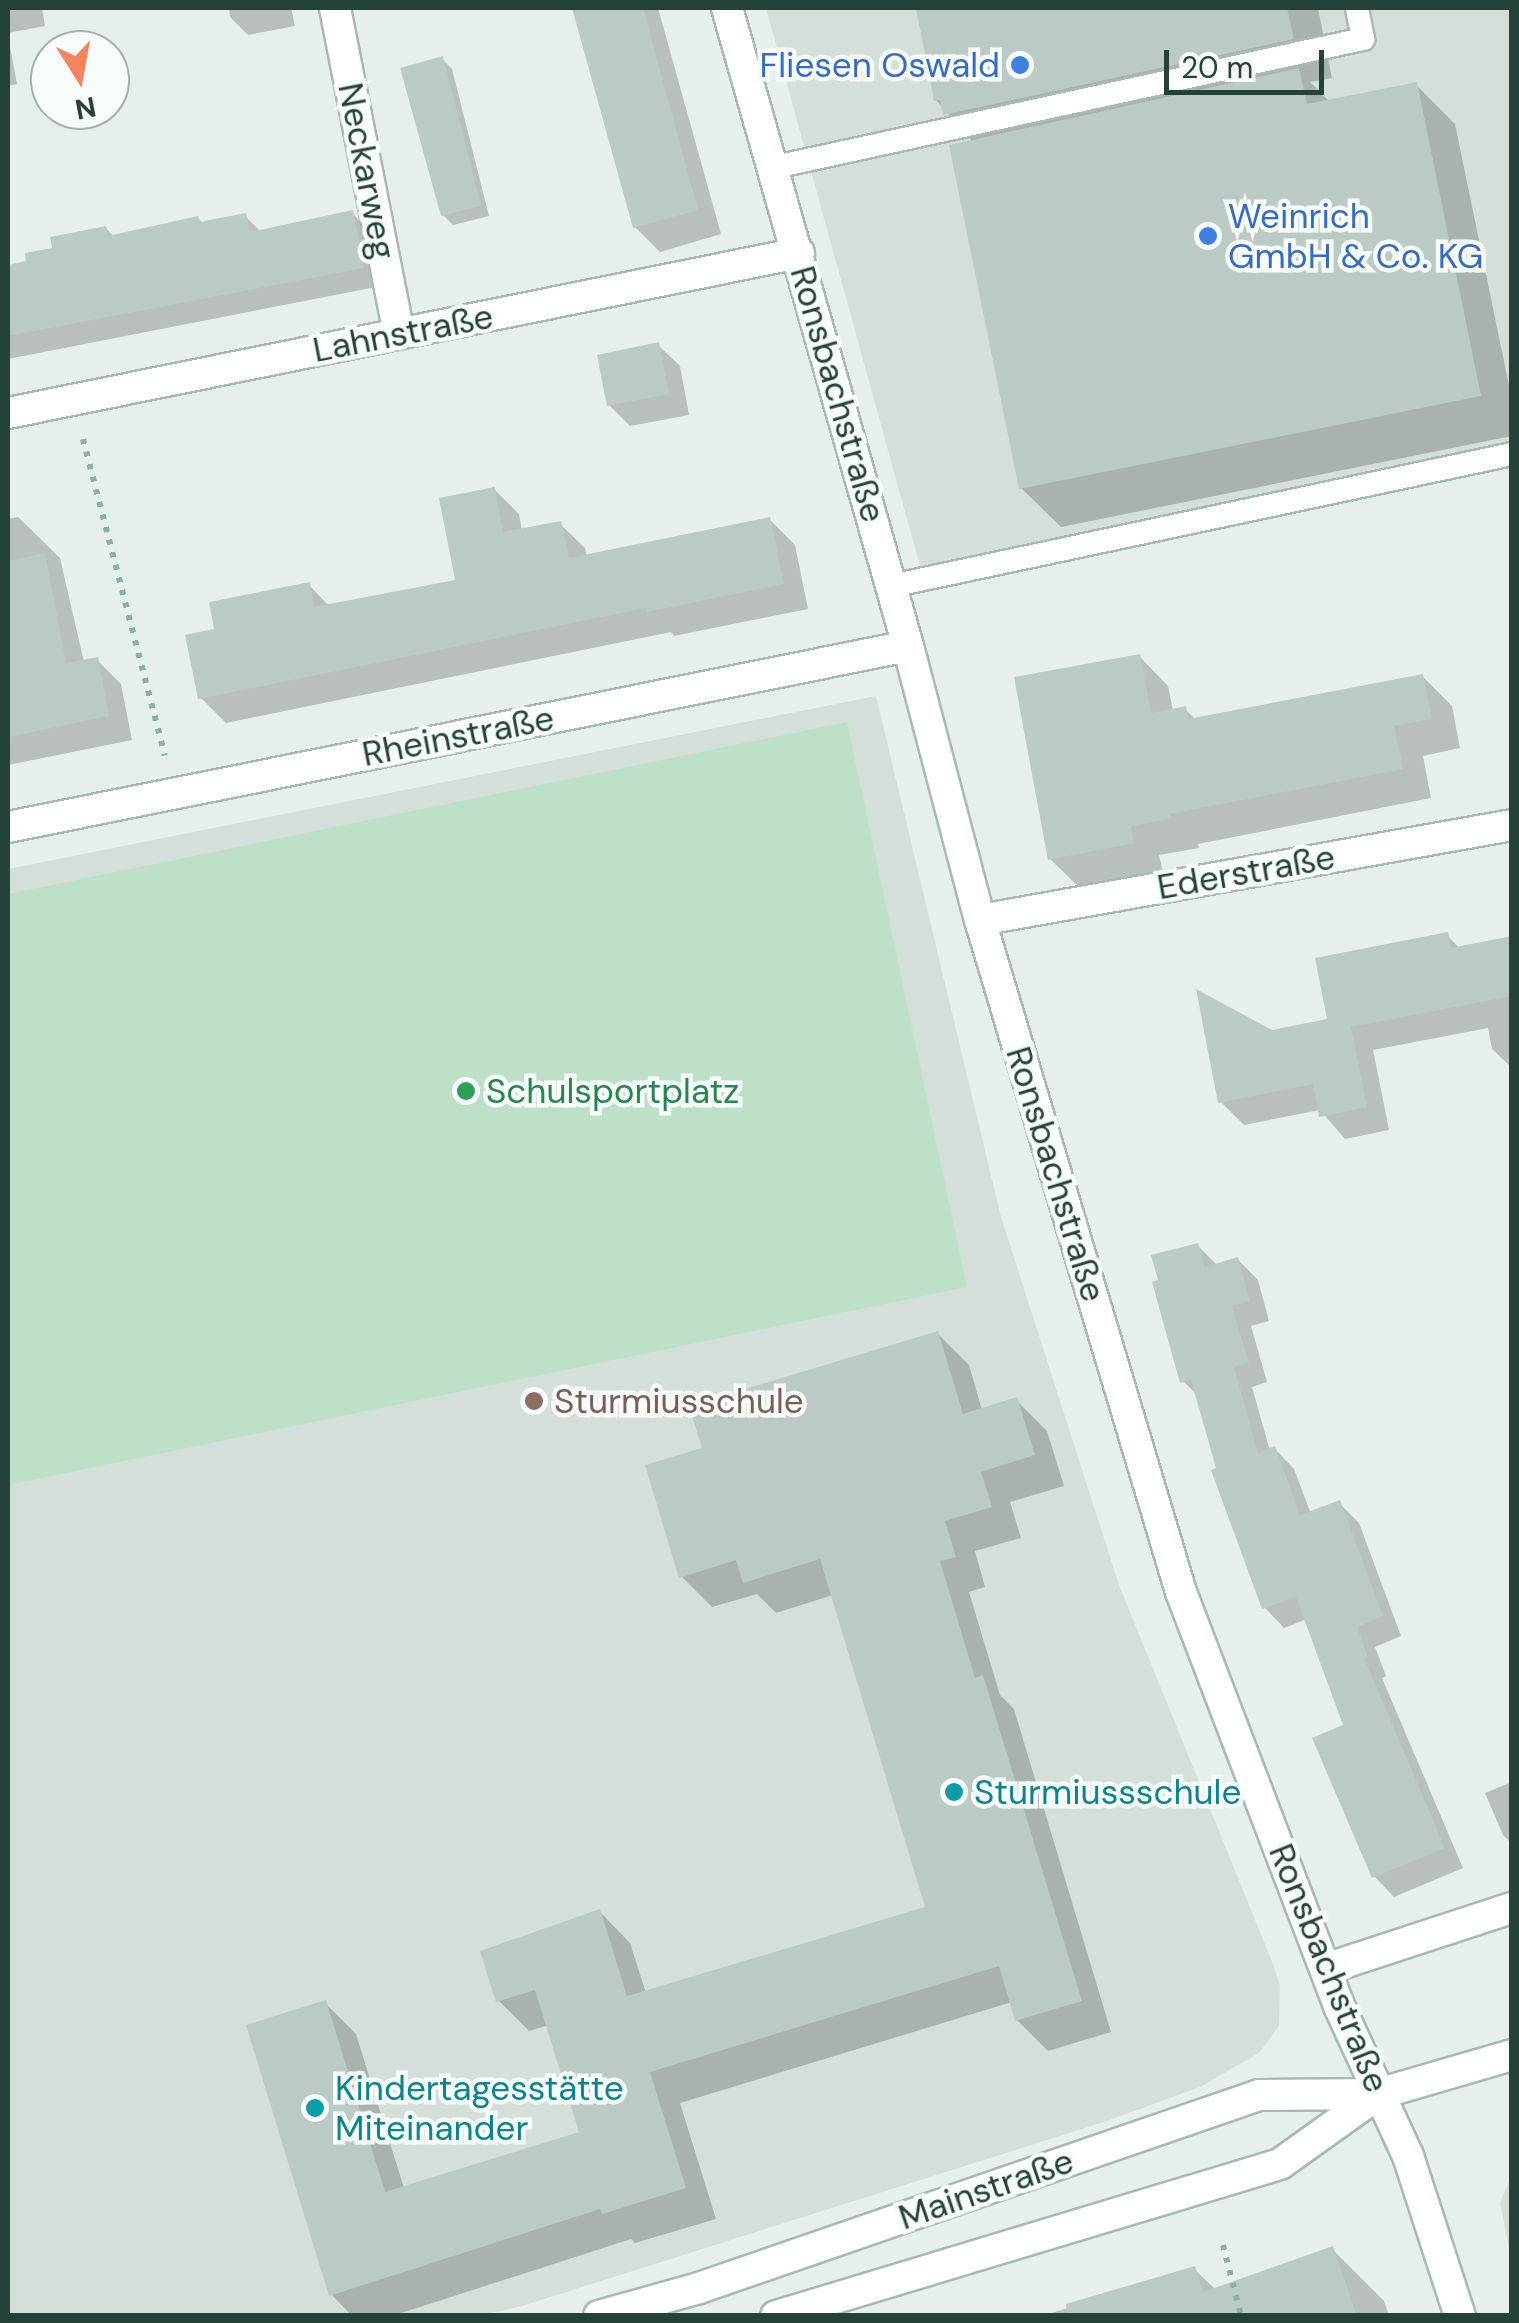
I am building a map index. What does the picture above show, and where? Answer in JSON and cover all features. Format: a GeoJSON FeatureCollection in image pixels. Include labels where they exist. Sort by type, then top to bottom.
{"type":"FeatureCollection","features":[{"type":"Feature","properties":{"kind":"street","name":"Neckarweg"},"geometry":{"type":"LineString","coordinates":[[335,8],[399,334]]}},
{"type":"Feature","properties":{"kind":"street","name":"Ronsbachstraße"},"geometry":{"type":"LineString","coordinates":[[726,8],[799,253],[980,920],[1181,1592],[1328,1968],[1339,2006],[1408,2156],[1458,2308]]}},
{"type":"Feature","properties":{"kind":"street","name":"Lahnstraße"},"geometry":{"type":"LineString","coordinates":[[8,413],[799,253]]}},
{"type":"Feature","properties":{"kind":"street","name":"Rheinstraße"},"geometry":{"type":"LineString","coordinates":[[8,827],[908,646]]}},
{"type":"Feature","properties":{"kind":"street","name":"Ederstraße"},"geometry":{"type":"LineString","coordinates":[[980,920],[1512,824]]}},
{"type":"Feature","properties":{"kind":"street"},"geometry":{"type":"LineString","coordinates":[[1328,1968],[1512,1908]]}},
{"type":"Feature","properties":{"kind":"street","name":"Mainstraße"},"geometry":{"type":"LineString","coordinates":[[599,2316],[699,2288],[1259,2095],[1378,2094],[1512,2055]]}},
{"type":"Feature","properties":{"kind":"street","name":"Mainstraße"},"geometry":{"type":"LineString","coordinates":[[776,2316],[1280,2164],[1378,2094]]}},
{"type":"Feature","properties":{"kind":"lane"},"geometry":{"type":"LineString","coordinates":[[774,167],[1364,39],[1357,8]]}},
{"type":"Feature","properties":{"kind":"lane"},"geometry":{"type":"LineString","coordinates":[[891,586],[1512,454]]}},
{"type":"Feature","properties":{"kind":"path"},"geometry":{"type":"LineString","coordinates":[[73,400],[168,766]]}},
{"type":"Feature","properties":{"kind":"path"},"geometry":{"type":"LineString","coordinates":[[1224,2245],[1241,2316]]}},
{"type":"Feature","properties":{"kind":"shaded area"},"geometry":{"type":"Polygon","coordinates":[[[766,8],[1511,8],[1511,467],[923,577],[766,8]]]}},
{"type":"Feature","properties":{"kind":"shaded area","name":"Sturmiusschule"},"geometry":{"type":"Polygon","coordinates":[[[876,696],[1001,1217],[1119,1585],[1273,1964],[1280,1986],[1279,2026],[1259,2053],[1200,2087],[1104,2122],[522,2306],[478,2316],[8,2316],[8,869],[876,696]]]}},
{"type":"Feature","properties":{"kind":"shaded area"},"geometry":{"type":"Polygon","coordinates":[[[1512,2176],[1511,2258],[1500,2203],[1512,2176]]]}},
{"type":"Feature","properties":{"kind":"green space","name":"Schulsportplatz"},"geometry":{"type":"Polygon","coordinates":[[[847,722],[967,1287],[8,1485],[8,894],[847,722]]]}},
{"type":"Feature","properties":{"kind":"building"},"geometry":{"type":"Polygon","coordinates":[[[572,8],[643,8],[698,210],[633,228],[572,8]]]}},
{"type":"Feature","properties":{"kind":"building","name":"Fliesen Oswald"},"geometry":{"type":"Polygon","coordinates":[[[916,8],[1287,8],[1294,39],[943,115],[940,100],[934,101],[916,8]]]}},
{"type":"Feature","properties":{"kind":"building"},"geometry":{"type":"Polygon","coordinates":[[[443,56],[481,206],[441,216],[400,68],[443,56]]]}},
{"type":"Feature","properties":{"kind":"building","name":"Weinrich GmbH & Co. KG"},"geometry":{"type":"Polygon","coordinates":[[[1299,68],[1307,104],[1417,82],[1481,396],[1019,489],[949,145],[1299,68]]]}},
{"type":"Feature","properties":{"kind":"building"},"geometry":{"type":"Polygon","coordinates":[[[353,210],[364,268],[8,336],[8,265],[26,261],[25,253],[52,248],[50,237],[106,226],[108,236],[198,216],[200,222],[246,213],[250,232],[353,210]]]}},
{"type":"Feature","properties":{"kind":"building"},"geometry":{"type":"Polygon","coordinates":[[[659,342],[669,394],[607,406],[597,355],[659,342]]]}},
{"type":"Feature","properties":{"kind":"building"},"geometry":{"type":"Polygon","coordinates":[[[495,487],[503,532],[561,521],[569,558],[770,517],[784,584],[647,612],[646,608],[198,699],[185,635],[214,629],[209,602],[310,582],[314,607],[455,580],[439,498],[495,487]]]}},
{"type":"Feature","properties":{"kind":"building"},"geometry":{"type":"Polygon","coordinates":[[[45,553],[66,663],[98,657],[109,716],[8,737],[8,561],[45,553]]]}},
{"type":"Feature","properties":{"kind":"building"},"geometry":{"type":"Polygon","coordinates":[[[1140,654],[1151,713],[1186,706],[1188,719],[1423,674],[1432,719],[1394,726],[1403,769],[1170,814],[1171,819],[1131,826],[1134,843],[1048,860],[1014,677],[1140,654]]]}},
{"type":"Feature","properties":{"kind":"building"},"geometry":{"type":"Polygon","coordinates":[[[1448,932],[1451,948],[1512,936],[1512,996],[1351,1027],[1367,1107],[1319,1117],[1313,1084],[1218,1103],[1196,989],[1272,1030],[1327,1019],[1315,958],[1448,932]]]}},
{"type":"Feature","properties":{"kind":"building"},"geometry":{"type":"Polygon","coordinates":[[[1198,1243],[1205,1267],[1238,1257],[1250,1301],[1232,1306],[1249,1363],[1234,1367],[1258,1453],[1275,1446],[1300,1515],[1340,1500],[1383,1616],[1357,1627],[1368,1657],[1364,1658],[1445,1848],[1372,1878],[1312,1738],[1343,1725],[1296,1597],[1262,1609],[1211,1470],[1216,1468],[1191,1380],[1180,1383],[1152,1282],[1158,1280],[1151,1255],[1198,1243]]]}},
{"type":"Feature","properties":{"kind":"building","name":"Sturmiussschule"},"geometry":{"type":"Polygon","coordinates":[[[938,1331],[963,1414],[1017,1397],[1035,1455],[981,1472],[992,1507],[945,1521],[956,1557],[940,1561],[975,1678],[983,1675],[1082,2001],[1015,2021],[999,1966],[650,2072],[686,2188],[602,2214],[600,2209],[329,2296],[246,2025],[326,2000],[385,2192],[579,2132],[535,1990],[496,2002],[480,1951],[600,1909],[627,1996],[925,1907],[820,1559],[743,1583],[736,1560],[679,1578],[645,1465],[702,1448],[689,1406],[938,1331]]]}},
{"type":"Feature","properties":{"kind":"building"},"geometry":{"type":"Polygon","coordinates":[[[1333,2246],[1357,2316],[1067,2316],[1066,2304],[1195,2266],[1203,2292],[1333,2246]]]}},
{"type":"Feature","properties":{"kind":"place","name":"Fliesen Oswald"},"geometry":{"type":"Point","coordinates":[1020,65]}},
{"type":"Feature","properties":{"kind":"place","name":"Weinrich GmbH & Co. KG"},"geometry":{"type":"Point","coordinates":[1208,236]}},
{"type":"Feature","properties":{"kind":"place","name":"Schulsportplatz"},"geometry":{"type":"Point","coordinates":[466,1091]}},
{"type":"Feature","properties":{"kind":"place","name":"Sturmiusschule"},"geometry":{"type":"Point","coordinates":[534,1401]}},
{"type":"Feature","properties":{"kind":"place","name":"Sturmiussschule"},"geometry":{"type":"Point","coordinates":[954,1792]}},
{"type":"Feature","properties":{"kind":"place","name":"Kindertagesstätte Miteinander"},"geometry":{"type":"Point","coordinates":[315,2108]}}]}
